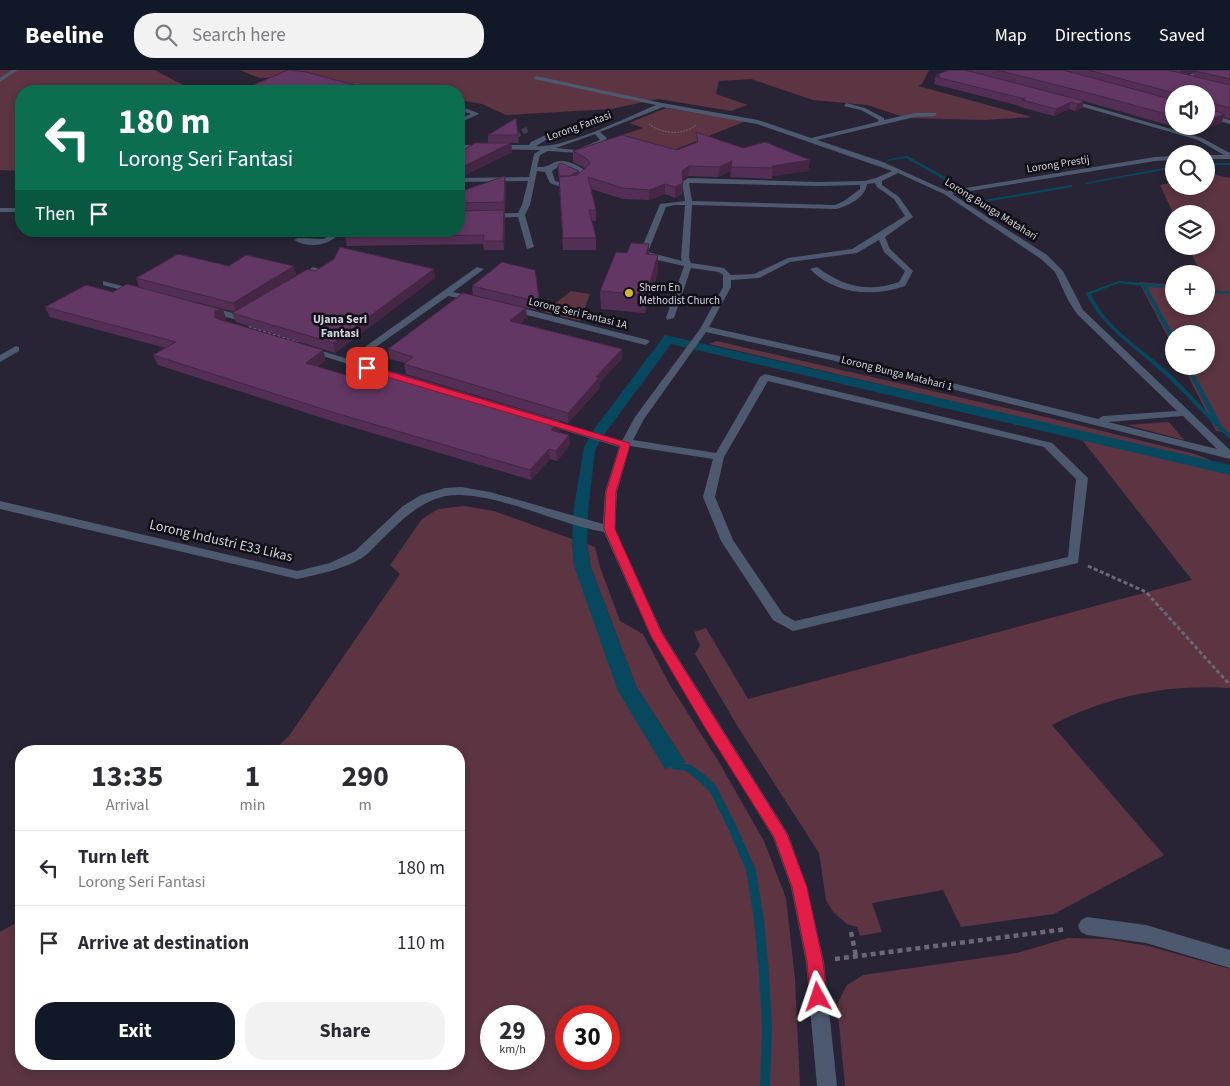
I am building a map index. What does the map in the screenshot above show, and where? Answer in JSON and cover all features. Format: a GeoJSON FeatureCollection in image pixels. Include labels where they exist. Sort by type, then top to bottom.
{"type":"FeatureCollection","features":[{"type":"Feature","properties":{"kind":"street"},"geometry":{"type":"LineString","coordinates":[[0,80],[15,70]]}},
{"type":"Feature","properties":{"kind":"street"},"geometry":{"type":"LineString","coordinates":[[1180,80],[1206,70]]}},
{"type":"Feature","properties":{"kind":"street"},"geometry":{"type":"LineString","coordinates":[[1171,77],[1190,82]]}},
{"type":"Feature","properties":{"kind":"street","name":"Lorong Bunga Matahari"},"geometry":{"type":"LineString","coordinates":[[536,78],[662,105],[758,122],[881,163],[946,193],[1044,257],[1059,271],[1072,300],[1080,312],[1230,456]]}},
{"type":"Feature","properties":{"kind":"street"},"geometry":{"type":"LineString","coordinates":[[1065,100],[1200,139],[1230,156]]}},
{"type":"Feature","properties":{"kind":"street","name":"Lorong Fantasi"},"geometry":{"type":"LineString","coordinates":[[521,215],[532,180],[537,154],[662,105]]}},
{"type":"Feature","properties":{"kind":"street"},"geometry":{"type":"LineString","coordinates":[[846,105],[863,109],[882,119],[879,123]]}},
{"type":"Feature","properties":{"kind":"street"},"geometry":{"type":"LineString","coordinates":[[465,110],[476,114],[465,119]]}},
{"type":"Feature","properties":{"kind":"street"},"geometry":{"type":"LineString","coordinates":[[812,139],[879,123],[935,114]]}},
{"type":"Feature","properties":{"kind":"street"},"geometry":{"type":"LineString","coordinates":[[1215,118],[1230,122]]}},
{"type":"Feature","properties":{"kind":"street"},"geometry":{"type":"LineString","coordinates":[[465,147],[533,145],[558,131]]}},
{"type":"Feature","properties":{"kind":"street"},"geometry":{"type":"LineString","coordinates":[[512,140],[577,152],[602,141],[604,138],[596,132]]}},
{"type":"Feature","properties":{"kind":"street"},"geometry":{"type":"LineString","coordinates":[[1215,157],[1230,156]]}},
{"type":"Feature","properties":{"kind":"street","name":"Lorong Prestij"},"geometry":{"type":"LineString","coordinates":[[946,193],[1165,158]]}},
{"type":"Feature","properties":{"kind":"street"},"geometry":{"type":"LineString","coordinates":[[534,170],[548,170],[560,163],[578,168],[586,173],[580,180],[561,185],[552,182],[548,170]]}},
{"type":"Feature","properties":{"kind":"street"},"geometry":{"type":"LineString","coordinates":[[670,318],[688,265],[685,258],[689,204],[685,182],[688,180],[818,184],[878,180],[897,171]]}},
{"type":"Feature","properties":{"kind":"street"},"geometry":{"type":"LineString","coordinates":[[465,180],[532,180]]}},
{"type":"Feature","properties":{"kind":"street"},"geometry":{"type":"LineString","coordinates":[[728,278],[756,276],[788,260],[854,251],[881,236],[909,217],[897,198],[879,186],[878,180]]}},
{"type":"Feature","properties":{"kind":"street"},"geometry":{"type":"LineString","coordinates":[[826,1086],[815,962],[799,887],[780,834],[709,722],[656,633],[609,529],[611,492],[626,443],[639,419],[704,329],[727,287],[727,274],[721,270],[688,265],[647,255],[644,252],[663,206],[676,203],[840,206],[863,190],[864,182]]}},
{"type":"Feature","properties":{"kind":"street"},"geometry":{"type":"LineString","coordinates":[[0,210],[15,210]]}},
{"type":"Feature","properties":{"kind":"street"},"geometry":{"type":"LineString","coordinates":[[465,216],[521,215],[530,247]]}},
{"type":"Feature","properties":{"kind":"street"},"geometry":{"type":"LineString","coordinates":[[814,269],[824,277],[849,288],[885,291],[902,284],[908,272],[887,250],[881,236]]}},
{"type":"Feature","properties":{"kind":"street"},"geometry":{"type":"LineString","coordinates":[[298,240],[329,241],[334,237]]}},
{"type":"Feature","properties":{"kind":"street"},"geometry":{"type":"LineString","coordinates":[[292,283],[316,269]]}},
{"type":"Feature","properties":{"kind":"street"},"geometry":{"type":"LineString","coordinates":[[349,362],[480,269]]}},
{"type":"Feature","properties":{"kind":"street"},"geometry":{"type":"LineString","coordinates":[[106,283],[143,293]]}},
{"type":"Feature","properties":{"kind":"street"},"geometry":{"type":"LineString","coordinates":[[447,293],[485,302]]}},
{"type":"Feature","properties":{"kind":"street"},"geometry":{"type":"LineString","coordinates":[[199,307],[240,314],[223,324]]}},
{"type":"Feature","properties":{"kind":"street","name":"Lorong Seri Fantasi 1A"},"geometry":{"type":"LineString","coordinates":[[504,307],[645,342]]}},
{"type":"Feature","properties":{"kind":"street","name":"Lorong Bunga Matahari 1"},"geometry":{"type":"LineString","coordinates":[[704,329],[876,367],[1230,456]]}},
{"type":"Feature","properties":{"kind":"street"},"geometry":{"type":"LineString","coordinates":[[295,346],[415,382]]}},
{"type":"Feature","properties":{"kind":"street"},"geometry":{"type":"LineString","coordinates":[[0,359],[16,349]]}},
{"type":"Feature","properties":{"kind":"street"},"geometry":{"type":"LineString","coordinates":[[764,377],[1048,445],[1082,478],[1074,560],[793,626],[778,617],[727,541],[709,497],[719,457],[764,377]]}},
{"type":"Feature","properties":{"kind":"street","name":"Lorong Bunga Matahari 1"},"geometry":{"type":"LineString","coordinates":[[1091,420],[1187,413]]}},
{"type":"Feature","properties":{"kind":"street"},"geometry":{"type":"LineString","coordinates":[[537,419],[605,440],[719,457]]}},
{"type":"Feature","properties":{"kind":"street","name":"Lorong Industri E33 Likas"},"geometry":{"type":"LineString","coordinates":[[0,505],[297,575],[332,567],[359,554],[407,509],[425,498],[445,492],[461,491],[490,496],[592,526],[609,529]]}},
{"type":"Feature","properties":{"kind":"street"},"geometry":{"type":"LineString","coordinates":[[1087,926],[1146,934],[1230,958]]}},
{"type":"Feature","properties":{"kind":"path"},"geometry":{"type":"LineString","coordinates":[[650,122],[652,127],[656,129],[680,131],[696,126],[694,121]]}},
{"type":"Feature","properties":{"kind":"path"},"geometry":{"type":"LineString","coordinates":[[1074,560],[1146,592],[1230,685]]}},
{"type":"Feature","properties":{"kind":"path"},"geometry":{"type":"LineString","coordinates":[[815,962],[1087,926]]}},
{"type":"Feature","properties":{"kind":"path"},"geometry":{"type":"LineString","coordinates":[[851,932],[856,956]]}},
{"type":"Feature","properties":{"kind":"shaded area"},"geometry":{"type":"Polygon","coordinates":[[[0,70],[155,70],[183,85],[15,85],[15,171],[0,170],[0,70]]]}},
{"type":"Feature","properties":{"kind":"shaded area"},"geometry":{"type":"Polygon","coordinates":[[[240,70],[929,70],[922,84],[918,86],[1032,117],[985,120],[907,118],[867,105],[813,100],[751,79],[719,81],[716,94],[748,105],[731,111],[658,99],[611,109],[506,115],[482,104],[465,101],[465,85],[338,85],[293,77],[259,78],[240,70]]]}},
{"type":"Feature","properties":{"kind":"shaded area"},"geometry":{"type":"Polygon","coordinates":[[[666,108],[746,121],[669,152],[619,136],[643,128],[629,123],[666,108]]]}},
{"type":"Feature","properties":{"kind":"shaded area"},"geometry":{"type":"Polygon","coordinates":[[[1215,175],[1230,178],[1230,433],[1216,431],[1188,375],[1215,375],[1215,325],[1165,325],[1165,332],[1139,282],[1165,284],[1165,315],[1215,315],[1215,265],[1197,265],[1192,255],[1215,255],[1215,205],[1169,205],[1160,185],[1165,184],[1165,195],[1215,195],[1215,175]]]}},
{"type":"Feature","properties":{"kind":"shaded area"},"geometry":{"type":"Polygon","coordinates":[[[571,291],[590,294],[580,321],[544,312],[571,291]]]}},
{"type":"Feature","properties":{"kind":"shaded area"},"geometry":{"type":"Polygon","coordinates":[[[717,341],[1054,419],[1195,454],[1208,459],[1230,473],[1230,688],[1183,688],[1138,694],[1095,706],[1052,725],[1164,855],[1054,914],[961,927],[943,890],[872,903],[882,932],[860,936],[857,927],[847,924],[833,912],[826,900],[819,853],[738,727],[695,654],[700,646],[694,632],[706,628],[748,699],[1192,580],[1083,441],[1083,432],[709,344],[717,341]]]}},
{"type":"Feature","properties":{"kind":"shaded area"},"geometry":{"type":"Polygon","coordinates":[[[1169,422],[1184,440],[1127,425],[1169,422]]]}},
{"type":"Feature","properties":{"kind":"shaded area"},"geometry":{"type":"Polygon","coordinates":[[[464,506],[494,511],[572,539],[574,566],[675,766],[685,762],[636,686],[591,567],[587,544],[595,547],[600,567],[620,621],[643,634],[670,685],[720,764],[764,841],[786,898],[795,979],[800,1086],[0,1086],[0,932],[15,923],[15,1070],[465,1070],[465,745],[279,745],[289,736],[400,574],[390,565],[422,519],[438,509],[464,506]]]}},
{"type":"Feature","properties":{"kind":"shaded area"},"geometry":{"type":"Polygon","coordinates":[[[1068,938],[1106,939],[1149,946],[1230,969],[1230,1086],[845,1086],[837,1004],[847,985],[863,975],[1017,953],[1068,938]]]}},
{"type":"Feature","properties":{"kind":"water"},"geometry":{"type":"Polygon","coordinates":[[[665,335],[1230,465],[1230,475],[671,344],[606,432],[595,450],[588,511],[587,544],[591,567],[636,686],[685,762],[665,769],[618,691],[574,566],[572,539],[574,507],[584,447],[595,428],[665,335]]]}},
{"type":"Feature","properties":{"kind":"building"},"geometry":{"type":"Polygon","coordinates":[[[288,70],[306,72],[354,85],[253,85],[288,70]]]}},
{"type":"Feature","properties":{"kind":"building"},"geometry":{"type":"Polygon","coordinates":[[[949,70],[965,70],[1084,101],[1078,104],[1071,102],[1056,109],[1022,100],[1025,99],[936,77],[940,76],[936,75],[949,70]]]}},
{"type":"Feature","properties":{"kind":"building"},"geometry":{"type":"Polygon","coordinates":[[[997,70],[1063,70],[1165,98],[1165,114],[997,70]]]}},
{"type":"Feature","properties":{"kind":"building"},"geometry":{"type":"Polygon","coordinates":[[[1088,70],[1168,70],[1230,85],[1230,108],[1215,104],[1215,85],[1165,85],[1165,91],[1088,70]]]}},
{"type":"Feature","properties":{"kind":"building"},"geometry":{"type":"Polygon","coordinates":[[[1230,70],[1230,79],[1195,71],[1230,70]]]}},
{"type":"Feature","properties":{"kind":"building"},"geometry":{"type":"Polygon","coordinates":[[[1215,111],[1225,114],[1215,118],[1215,111]]]}},
{"type":"Feature","properties":{"kind":"building"},"geometry":{"type":"Polygon","coordinates":[[[516,118],[518,135],[488,135],[516,118]]]}},
{"type":"Feature","properties":{"kind":"building"},"geometry":{"type":"Polygon","coordinates":[[[696,132],[743,148],[765,142],[810,160],[772,166],[773,168],[731,167],[732,161],[719,167],[689,166],[682,171],[683,183],[675,187],[665,184],[649,190],[623,188],[588,177],[596,210],[589,210],[596,238],[563,238],[559,177],[577,175],[590,164],[587,159],[573,151],[622,135],[677,150],[698,142],[696,132]]]}},
{"type":"Feature","properties":{"kind":"building"},"geometry":{"type":"Polygon","coordinates":[[[475,143],[511,143],[465,166],[465,149],[475,143]]]}},
{"type":"Feature","properties":{"kind":"building"},"geometry":{"type":"Polygon","coordinates":[[[561,163],[579,171],[569,176],[559,176],[558,165],[561,163]]]}},
{"type":"Feature","properties":{"kind":"building"},"geometry":{"type":"Polygon","coordinates":[[[505,176],[504,202],[465,203],[465,190],[505,176]]]}},
{"type":"Feature","properties":{"kind":"building"},"geometry":{"type":"Polygon","coordinates":[[[504,210],[503,241],[483,241],[484,235],[465,235],[465,211],[504,210]]]}},
{"type":"Feature","properties":{"kind":"building"},"geometry":{"type":"Polygon","coordinates":[[[631,243],[649,244],[646,254],[658,255],[646,295],[600,291],[616,252],[627,253],[631,243]]]}},
{"type":"Feature","properties":{"kind":"building"},"geometry":{"type":"Polygon","coordinates":[[[340,247],[434,269],[333,343],[232,313],[308,269],[315,271],[334,259],[340,247]]]}},
{"type":"Feature","properties":{"kind":"building"},"geometry":{"type":"Polygon","coordinates":[[[178,254],[229,266],[246,255],[294,266],[233,303],[136,278],[178,254]]]}},
{"type":"Feature","properties":{"kind":"building"},"geometry":{"type":"Polygon","coordinates":[[[502,262],[535,270],[539,297],[535,301],[472,286],[502,262]]]}},
{"type":"Feature","properties":{"kind":"building"},"geometry":{"type":"Polygon","coordinates":[[[127,284],[223,310],[215,311],[215,318],[323,350],[306,363],[379,385],[395,372],[560,421],[551,430],[569,435],[556,451],[549,449],[530,470],[332,412],[153,355],[176,342],[45,307],[86,285],[113,292],[127,284]]]}},
{"type":"Feature","properties":{"kind":"building"},"geometry":{"type":"Polygon","coordinates":[[[463,293],[526,308],[510,321],[622,349],[596,377],[599,378],[568,413],[404,364],[413,357],[388,349],[463,293]]]}},
{"type":"Feature","properties":{"kind":"waterway"},"geometry":{"type":"LineString","coordinates":[[887,160],[907,157],[955,184]]}},
{"type":"Feature","properties":{"kind":"waterway"},"geometry":{"type":"LineString","coordinates":[[1215,164],[1230,164]]}},
{"type":"Feature","properties":{"kind":"waterway"},"geometry":{"type":"LineString","coordinates":[[1087,183],[1165,169]]}},
{"type":"Feature","properties":{"kind":"waterway"},"geometry":{"type":"LineString","coordinates":[[972,195],[985,201],[1071,186]]}},
{"type":"Feature","properties":{"kind":"waterway"},"geometry":{"type":"LineString","coordinates":[[1144,285],[1119,282],[1088,293],[1093,304],[1111,326],[1165,372],[1230,437]]}},
{"type":"Feature","properties":{"kind":"waterway"},"geometry":{"type":"LineString","coordinates":[[1144,285],[1165,286]]}},
{"type":"Feature","properties":{"kind":"waterway"},"geometry":{"type":"LineString","coordinates":[[1144,285],[1165,325]]}},
{"type":"Feature","properties":{"kind":"waterway"},"geometry":{"type":"LineString","coordinates":[[1215,292],[1230,293]]}},
{"type":"Feature","properties":{"kind":"waterway"},"geometry":{"type":"LineString","coordinates":[[1192,375],[1217,422]]}},
{"type":"Feature","properties":{"kind":"waterway"},"geometry":{"type":"LineString","coordinates":[[675,766],[688,768],[713,789],[751,870],[759,920],[764,973],[767,1027],[765,1086]]}},
{"type":"Feature","properties":{"kind":"tunnel"},"geometry":{"type":"LineString","coordinates":[[515,136],[530,128]]}},
{"type":"Feature","properties":{"kind":"place","name":"Shern En Methodist Church"},"geometry":{"type":"Point","coordinates":[629,293]}},
{"type":"Feature","properties":{"kind":"district","name":"Ujana Seri Fantasi"},"geometry":{"type":"Point","coordinates":[340,326]}},
{"type":"Feature","properties":{"kind":"route"},"geometry":{"type":"LineString","coordinates":[[367,368],[625,445],[611,492],[609,529],[656,633],[709,722],[780,834],[799,887],[815,962],[818,997]]}}]}
